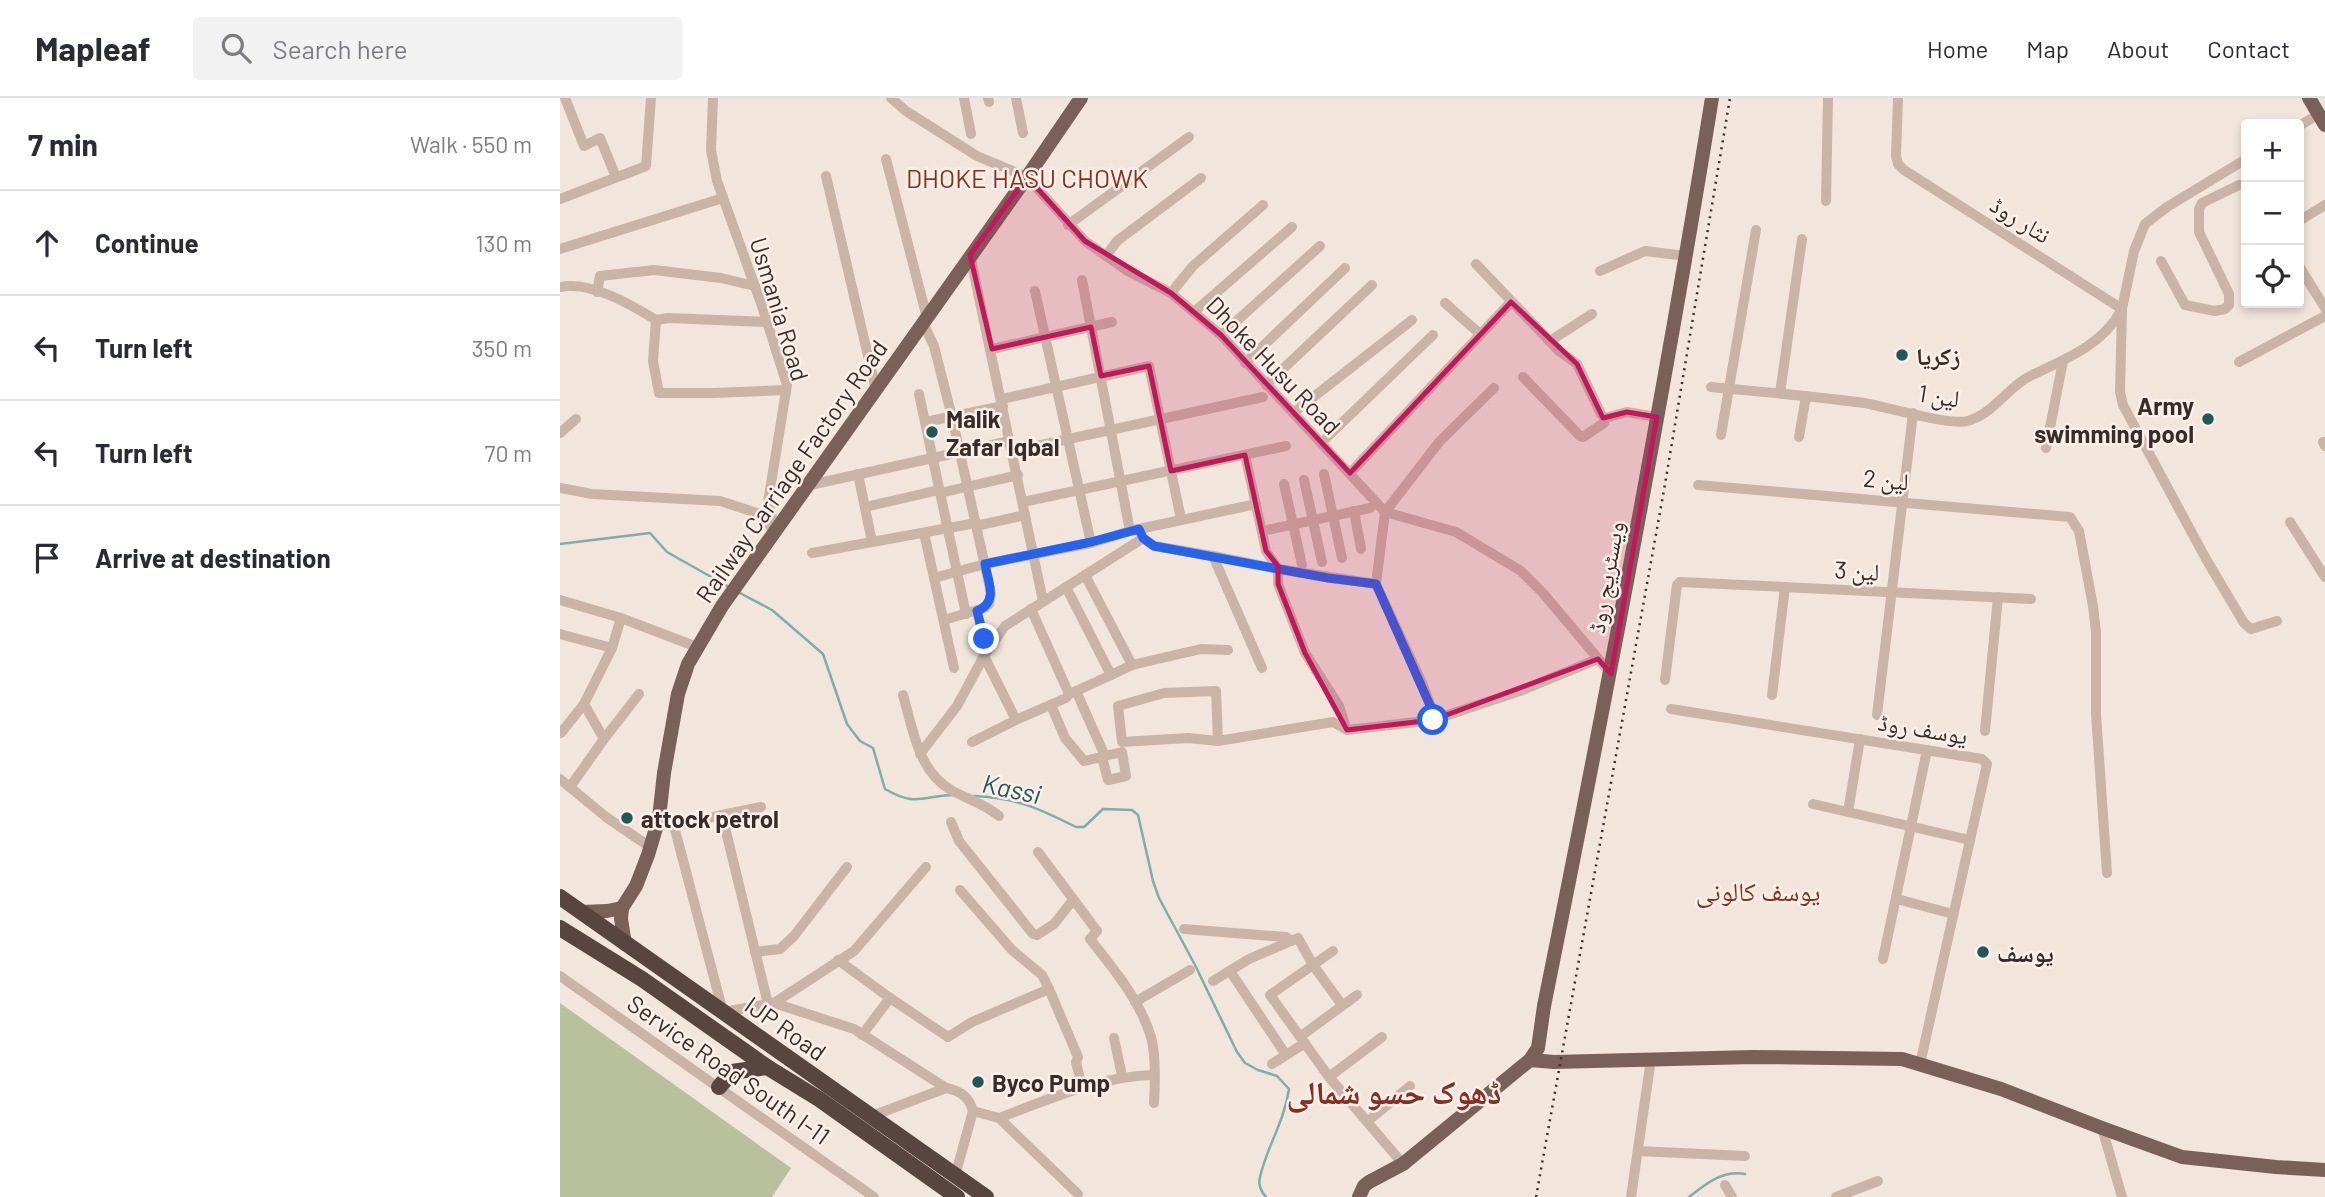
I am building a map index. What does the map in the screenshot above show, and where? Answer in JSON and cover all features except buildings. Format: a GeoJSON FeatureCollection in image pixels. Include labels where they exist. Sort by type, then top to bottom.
{"type":"FeatureCollection","features":[{"type":"Feature","properties":{"kind":"highway","name":"IJP Road"},"geometry":{"type":"LineString","coordinates":[[560,897],[986,1197]]}},
{"type":"Feature","properties":{"kind":"highway","name":"IJP Road"},"geometry":{"type":"LineString","coordinates":[[560,928],[642,979],[957,1197]]}},
{"type":"Feature","properties":{"kind":"highway"},"geometry":{"type":"LineString","coordinates":[[728,1038],[732,1072]]}},
{"type":"Feature","properties":{"kind":"highway"},"geometry":{"type":"LineString","coordinates":[[719,1087],[732,1072],[767,1067]]}},
{"type":"Feature","properties":{"kind":"main road","name":"Railway Carriage Factory Road"},"geometry":{"type":"LineString","coordinates":[[622,908],[636,886],[657,824],[678,694],[697,647],[722,606],[1081,98]]}},
{"type":"Feature","properties":{"kind":"main road","name":"ویسٹریج روڈ"},"geometry":{"type":"LineString","coordinates":[[1530,1060],[1538,1048],[1544,1006],[1611,674],[1712,98]]}},
{"type":"Feature","properties":{"kind":"main road"},"geometry":{"type":"LineString","coordinates":[[2309,98],[2322,119]]}},
{"type":"Feature","properties":{"kind":"main road"},"geometry":{"type":"LineString","coordinates":[[581,912],[622,908],[625,944]]}},
{"type":"Feature","properties":{"kind":"main road"},"geometry":{"type":"LineString","coordinates":[[1359,1197],[1364,1186],[1403,1164],[1530,1060],[1554,1062],[1753,1057],[1902,1059],[2001,1089],[2182,1157],[2325,1170]]}},
{"type":"Feature","properties":{"kind":"street"},"geometry":{"type":"LineString","coordinates":[[565,98],[584,146],[600,138],[616,177]]}},
{"type":"Feature","properties":{"kind":"street"},"geometry":{"type":"LineString","coordinates":[[560,199],[646,166],[651,98]]}},
{"type":"Feature","properties":{"kind":"street","name":"Usmania Road"},"geometry":{"type":"LineString","coordinates":[[713,98],[711,150],[717,181],[787,385],[768,502],[776,533]]}},
{"type":"Feature","properties":{"kind":"street","name":"Dhoke Husu Road"},"geometry":{"type":"LineString","coordinates":[[891,98],[906,111],[977,156],[1027,177],[1085,241],[1126,270],[1171,293],[1194,312],[1221,335],[1385,512]]}},
{"type":"Feature","properties":{"kind":"street"},"geometry":{"type":"LineString","coordinates":[[964,98],[971,134]]}},
{"type":"Feature","properties":{"kind":"street"},"geometry":{"type":"LineString","coordinates":[[1016,98],[1023,133]]}},
{"type":"Feature","properties":{"kind":"street"},"geometry":{"type":"LineString","coordinates":[[1826,201],[1829,98]]}},
{"type":"Feature","properties":{"kind":"street","name":"نثار روڈ"},"geometry":{"type":"LineString","coordinates":[[1898,98],[1896,156],[1898,164],[1904,170],[2122,309]]}},
{"type":"Feature","properties":{"kind":"street"},"geometry":{"type":"LineString","coordinates":[[2304,124],[2322,119]]}},
{"type":"Feature","properties":{"kind":"street"},"geometry":{"type":"LineString","coordinates":[[1068,225],[1189,137]]}},
{"type":"Feature","properties":{"kind":"street"},"geometry":{"type":"LineString","coordinates":[[886,159],[925,320],[952,417],[991,599],[989,604],[972,612],[944,620]]}},
{"type":"Feature","properties":{"kind":"street"},"geometry":{"type":"LineString","coordinates":[[2241,162],[2167,206],[2145,224],[2134,251],[2122,309],[2120,392],[2123,405],[2206,559],[2244,623],[2251,629],[2277,621]]}},
{"type":"Feature","properties":{"kind":"street"},"geometry":{"type":"LineString","coordinates":[[826,176],[876,390]]}},
{"type":"Feature","properties":{"kind":"street"},"geometry":{"type":"LineString","coordinates":[[1106,256],[1117,241],[1201,178]]}},
{"type":"Feature","properties":{"kind":"street"},"geometry":{"type":"LineString","coordinates":[[2161,261],[2185,305],[2214,311],[2225,309],[2229,304],[2229,295],[2199,232],[2199,209],[2202,203],[2241,185]]}},
{"type":"Feature","properties":{"kind":"street"},"geometry":{"type":"LineString","coordinates":[[560,249],[723,198]]}},
{"type":"Feature","properties":{"kind":"street"},"geometry":{"type":"LineString","coordinates":[[1171,293],[1193,266],[1263,205]]}},
{"type":"Feature","properties":{"kind":"street"},"geometry":{"type":"LineString","coordinates":[[2304,218],[2325,205]]}},
{"type":"Feature","properties":{"kind":"street"},"geometry":{"type":"LineString","coordinates":[[1194,312],[1292,227]]}},
{"type":"Feature","properties":{"kind":"street"},"geometry":{"type":"LineString","coordinates":[[1721,435],[1756,230]]}},
{"type":"Feature","properties":{"kind":"street"},"geometry":{"type":"LineString","coordinates":[[1780,393],[1802,239]]}},
{"type":"Feature","properties":{"kind":"street"},"geometry":{"type":"LineString","coordinates":[[1221,335],[1320,246]]}},
{"type":"Feature","properties":{"kind":"street"},"geometry":{"type":"LineString","coordinates":[[1600,271],[1645,251],[1686,256]]}},
{"type":"Feature","properties":{"kind":"street"},"geometry":{"type":"LineString","coordinates":[[970,255],[992,349],[1043,601]]}},
{"type":"Feature","properties":{"kind":"street"},"geometry":{"type":"LineString","coordinates":[[1476,264],[1559,351],[1577,363],[1605,418]]}},
{"type":"Feature","properties":{"kind":"street"},"geometry":{"type":"LineString","coordinates":[[1245,363],[1345,268]]}},
{"type":"Feature","properties":{"kind":"street"},"geometry":{"type":"LineString","coordinates":[[597,292],[600,276],[654,270],[721,278],[755,286]]}},
{"type":"Feature","properties":{"kind":"street"},"geometry":{"type":"LineString","coordinates":[[2304,274],[2325,308]]}},
{"type":"Feature","properties":{"kind":"street"},"geometry":{"type":"LineString","coordinates":[[1082,280],[1121,482],[1137,533],[1154,546],[1376,584]]}},
{"type":"Feature","properties":{"kind":"street"},"geometry":{"type":"LineString","coordinates":[[560,286],[572,284],[597,292],[634,307],[656,320],[668,318],[767,322]]}},
{"type":"Feature","properties":{"kind":"street"},"geometry":{"type":"LineString","coordinates":[[1266,385],[1373,285]]}},
{"type":"Feature","properties":{"kind":"street"},"geometry":{"type":"LineString","coordinates":[[1035,290],[1091,542]]}},
{"type":"Feature","properties":{"kind":"street"},"geometry":{"type":"LineString","coordinates":[[1350,473],[1511,302]]}},
{"type":"Feature","properties":{"kind":"street"},"geometry":{"type":"LineString","coordinates":[[1445,303],[1480,334]]}},
{"type":"Feature","properties":{"kind":"street","name":"لین 1"},"geometry":{"type":"LineString","coordinates":[[1711,387],[1868,404],[1965,422],[1990,410],[2008,391],[2026,378],[2063,361],[2104,334],[2122,309]]}},
{"type":"Feature","properties":{"kind":"street"},"geometry":{"type":"LineString","coordinates":[[1550,341],[1592,314]]}},
{"type":"Feature","properties":{"kind":"street"},"geometry":{"type":"LineString","coordinates":[[2239,362],[2325,316]]}},
{"type":"Feature","properties":{"kind":"street"},"geometry":{"type":"LineString","coordinates":[[656,320],[653,361],[659,393],[786,390]]}},
{"type":"Feature","properties":{"kind":"street"},"geometry":{"type":"LineString","coordinates":[[1293,413],[1412,320]]}},
{"type":"Feature","properties":{"kind":"street"},"geometry":{"type":"LineString","coordinates":[[992,349],[1112,322]]}},
{"type":"Feature","properties":{"kind":"street"},"geometry":{"type":"LineString","coordinates":[[1321,443],[1433,335]]}},
{"type":"Feature","properties":{"kind":"street"},"geometry":{"type":"LineString","coordinates":[[2046,448],[2063,361]]}},
{"type":"Feature","properties":{"kind":"street"},"geometry":{"type":"LineString","coordinates":[[925,422],[952,417],[1056,386],[1149,366],[1181,519]]}},
{"type":"Feature","properties":{"kind":"street"},"geometry":{"type":"LineString","coordinates":[[1523,377],[1580,436],[1583,437],[1604,423],[1605,418]]}},
{"type":"Feature","properties":{"kind":"street"},"geometry":{"type":"LineString","coordinates":[[1436,719],[1376,584],[1385,512],[1440,441],[1494,388]]}},
{"type":"Feature","properties":{"kind":"street"},"geometry":{"type":"LineString","coordinates":[[919,394],[957,572],[984,639]]}},
{"type":"Feature","properties":{"kind":"street"},"geometry":{"type":"LineString","coordinates":[[1799,437],[1806,396]]}},
{"type":"Feature","properties":{"kind":"street"},"geometry":{"type":"LineString","coordinates":[[810,485],[960,452],[1068,439],[1263,397]]}},
{"type":"Feature","properties":{"kind":"street"},"geometry":{"type":"LineString","coordinates":[[1605,418],[1627,412],[1657,417]]}},
{"type":"Feature","properties":{"kind":"street"},"geometry":{"type":"LineString","coordinates":[[1877,715],[1913,413]]}},
{"type":"Feature","properties":{"kind":"street"},"geometry":{"type":"LineString","coordinates":[[560,433],[576,419]]}},
{"type":"Feature","properties":{"kind":"street"},"geometry":{"type":"LineString","coordinates":[[1023,502],[1286,446]]}},
{"type":"Feature","properties":{"kind":"street"},"geometry":{"type":"LineString","coordinates":[[1245,455],[1266,551],[1278,569],[1278,584],[1305,653],[1339,706],[1348,730]]}},
{"type":"Feature","properties":{"kind":"street"},"geometry":{"type":"LineString","coordinates":[[858,474],[872,542]]}},
{"type":"Feature","properties":{"kind":"street"},"geometry":{"type":"LineString","coordinates":[[1324,474],[1342,558]]}},
{"type":"Feature","properties":{"kind":"street"},"geometry":{"type":"LineString","coordinates":[[864,507],[968,488],[1018,475]]}},
{"type":"Feature","properties":{"kind":"street"},"geometry":{"type":"LineString","coordinates":[[1304,480],[1322,562]]}},
{"type":"Feature","properties":{"kind":"street"},"geometry":{"type":"LineString","coordinates":[[1284,484],[1302,565]]}},
{"type":"Feature","properties":{"kind":"street","name":"لین 2"},"geometry":{"type":"LineString","coordinates":[[1699,485],[2070,517],[2079,531],[2093,606],[2096,714],[2107,873]]}},
{"type":"Feature","properties":{"kind":"street"},"geometry":{"type":"LineString","coordinates":[[560,488],[592,494],[720,501],[760,514],[776,533]]}},
{"type":"Feature","properties":{"kind":"street"},"geometry":{"type":"LineString","coordinates":[[934,578],[985,564],[1137,533],[1181,519],[1256,504]]}},
{"type":"Feature","properties":{"kind":"street"},"geometry":{"type":"LineString","coordinates":[[1262,531],[1370,508]]}},
{"type":"Feature","properties":{"kind":"street"},"geometry":{"type":"LineString","coordinates":[[1354,511],[1361,549]]}},
{"type":"Feature","properties":{"kind":"street"},"geometry":{"type":"LineString","coordinates":[[1385,512],[1456,532],[1521,571],[1611,674]]}},
{"type":"Feature","properties":{"kind":"street"},"geometry":{"type":"LineString","coordinates":[[812,553],[1026,515]]}},
{"type":"Feature","properties":{"kind":"street"},"geometry":{"type":"LineString","coordinates":[[2290,522],[2325,577]]}},
{"type":"Feature","properties":{"kind":"street"},"geometry":{"type":"LineString","coordinates":[[924,533],[954,668]]}},
{"type":"Feature","properties":{"kind":"street"},"geometry":{"type":"LineString","coordinates":[[920,754],[957,706],[984,656],[1005,626],[1085,575],[1137,533]]}},
{"type":"Feature","properties":{"kind":"street"},"geometry":{"type":"LineString","coordinates":[[1213,556],[1262,668]]}},
{"type":"Feature","properties":{"kind":"street"},"geometry":{"type":"LineString","coordinates":[[1085,575],[1132,665]]}},
{"type":"Feature","properties":{"kind":"street","name":"لین 3"},"geometry":{"type":"LineString","coordinates":[[1665,680],[1676,585],[1680,582],[2031,599]]}},
{"type":"Feature","properties":{"kind":"street"},"geometry":{"type":"LineString","coordinates":[[1066,587],[1111,675]]}},
{"type":"Feature","properties":{"kind":"street"},"geometry":{"type":"LineString","coordinates":[[1772,695],[1785,587]]}},
{"type":"Feature","properties":{"kind":"street"},"geometry":{"type":"LineString","coordinates":[[1985,732],[1998,597]]}},
{"type":"Feature","properties":{"kind":"street"},"geometry":{"type":"LineString","coordinates":[[560,600],[621,618],[697,647]]}},
{"type":"Feature","properties":{"kind":"street"},"geometry":{"type":"LineString","coordinates":[[1031,608],[1103,757],[1084,761],[1066,738],[1051,705]]}},
{"type":"Feature","properties":{"kind":"street"},"geometry":{"type":"LineString","coordinates":[[561,733],[584,704],[612,649],[621,618]]}},
{"type":"Feature","properties":{"kind":"street"},"geometry":{"type":"LineString","coordinates":[[560,634],[612,649]]}},
{"type":"Feature","properties":{"kind":"street"},"geometry":{"type":"LineString","coordinates":[[972,742],[1132,665],[1201,649],[1228,650]]}},
{"type":"Feature","properties":{"kind":"street"},"geometry":{"type":"LineString","coordinates":[[984,656],[1016,720]]}},
{"type":"Feature","properties":{"kind":"street"},"geometry":{"type":"LineString","coordinates":[[1217,741],[1216,691],[1164,693],[1118,706],[1122,742],[1188,738],[1217,741],[1333,722],[1348,730],[1436,719],[1520,691],[1598,659]]}},
{"type":"Feature","properties":{"kind":"street"},"geometry":{"type":"LineString","coordinates":[[570,787],[639,694]]}},
{"type":"Feature","properties":{"kind":"street"},"geometry":{"type":"LineString","coordinates":[[903,695],[920,754],[937,780],[999,816]]}},
{"type":"Feature","properties":{"kind":"street"},"geometry":{"type":"LineString","coordinates":[[584,704],[604,739]]}},
{"type":"Feature","properties":{"kind":"street","name":"یوسف روڈ"},"geometry":{"type":"LineString","coordinates":[[1671,709],[1982,759],[1987,764],[1920,1064]]}},
{"type":"Feature","properties":{"kind":"street"},"geometry":{"type":"LineString","coordinates":[[1848,812],[1860,739]]}},
{"type":"Feature","properties":{"kind":"street"},"geometry":{"type":"LineString","coordinates":[[1883,959],[1927,750]]}},
{"type":"Feature","properties":{"kind":"street"},"geometry":{"type":"LineString","coordinates":[[560,779],[606,817],[650,847]]}},
{"type":"Feature","properties":{"kind":"street"},"geometry":{"type":"LineString","coordinates":[[1814,804],[1970,840]]}},
{"type":"Feature","properties":{"kind":"street"},"geometry":{"type":"LineString","coordinates":[[657,824],[674,826],[761,807]]}},
{"type":"Feature","properties":{"kind":"street"},"geometry":{"type":"LineString","coordinates":[[722,815],[755,952],[771,1004]]}},
{"type":"Feature","properties":{"kind":"street"},"geometry":{"type":"LineString","coordinates":[[951,822],[959,842],[1033,934],[1037,935],[1054,924],[1073,900]]}},
{"type":"Feature","properties":{"kind":"street"},"geometry":{"type":"LineString","coordinates":[[674,826],[723,1012],[771,1004],[854,951],[926,867]]}},
{"type":"Feature","properties":{"kind":"street"},"geometry":{"type":"LineString","coordinates":[[1038,852],[1097,931],[1090,939],[1121,979],[1152,1038],[1154,1103]]}},
{"type":"Feature","properties":{"kind":"street"},"geometry":{"type":"LineString","coordinates":[[755,952],[780,949],[794,936],[847,867]]}},
{"type":"Feature","properties":{"kind":"street"},"geometry":{"type":"LineString","coordinates":[[960,890],[1012,950],[1042,975],[1046,991],[1078,1057],[1076,1062],[1082,1087]]}},
{"type":"Feature","properties":{"kind":"street"},"geometry":{"type":"LineString","coordinates":[[1897,899],[1953,914]]}},
{"type":"Feature","properties":{"kind":"street"},"geometry":{"type":"LineString","coordinates":[[1184,929],[1286,937],[1291,941]]}},
{"type":"Feature","properties":{"kind":"street"},"geometry":{"type":"LineString","coordinates":[[1213,981],[1249,959],[1298,938],[1313,965],[1342,1005]]}},
{"type":"Feature","properties":{"kind":"street"},"geometry":{"type":"LineString","coordinates":[[1252,1005],[1333,951]]}},
{"type":"Feature","properties":{"kind":"street"},"geometry":{"type":"LineString","coordinates":[[838,960],[948,1037],[972,1021],[1046,991]]}},
{"type":"Feature","properties":{"kind":"street"},"geometry":{"type":"LineString","coordinates":[[1135,1002],[1190,970]]}},
{"type":"Feature","properties":{"kind":"street"},"geometry":{"type":"LineString","coordinates":[[1230,971],[1286,1055]]}},
{"type":"Feature","properties":{"kind":"street","name":"Service Road South I-11"},"geometry":{"type":"LineString","coordinates":[[560,976],[874,1197]]}},
{"type":"Feature","properties":{"kind":"street"},"geometry":{"type":"LineString","coordinates":[[1270,995],[1329,1077],[1403,1164]]}},
{"type":"Feature","properties":{"kind":"street"},"geometry":{"type":"LineString","coordinates":[[1272,1064],[1357,995]]}},
{"type":"Feature","properties":{"kind":"street"},"geometry":{"type":"LineString","coordinates":[[862,1035],[890,998]]}},
{"type":"Feature","properties":{"kind":"street"},"geometry":{"type":"LineString","coordinates":[[771,1004],[854,1028],[970,1101],[973,1111],[955,1176]]}},
{"type":"Feature","properties":{"kind":"street"},"geometry":{"type":"LineString","coordinates":[[1329,1077],[1382,1037]]}},
{"type":"Feature","properties":{"kind":"street"},"geometry":{"type":"LineString","coordinates":[[1114,1038],[1122,1076]]}},
{"type":"Feature","properties":{"kind":"street"},"geometry":{"type":"LineString","coordinates":[[1631,1197],[1651,1059]]}},
{"type":"Feature","properties":{"kind":"street"},"geometry":{"type":"LineString","coordinates":[[999,1118],[1082,1087],[1122,1076],[1154,1075]]}},
{"type":"Feature","properties":{"kind":"street"},"geometry":{"type":"LineString","coordinates":[[1368,1121],[1410,1086]]}},
{"type":"Feature","properties":{"kind":"street"},"geometry":{"type":"LineString","coordinates":[[872,1116],[946,1088]]}},
{"type":"Feature","properties":{"kind":"street"},"geometry":{"type":"LineString","coordinates":[[973,1111],[999,1118],[1078,1194]]}},
{"type":"Feature","properties":{"kind":"street"},"geometry":{"type":"LineString","coordinates":[[2102,1128],[2122,1197]]}},
{"type":"Feature","properties":{"kind":"street"},"geometry":{"type":"LineString","coordinates":[[1638,1151],[1745,1156]]}},
{"type":"Feature","properties":{"kind":"street"},"geometry":{"type":"LineString","coordinates":[[1836,1197],[1878,1181]]}},
{"type":"Feature","properties":{"kind":"street"},"geometry":{"type":"LineString","coordinates":[[1726,1185],[1732,1197]]}},
{"type":"Feature","properties":{"kind":"highlighted area"},"geometry":{"type":"Polygon","coordinates":[[[1027,177],[1085,241],[1171,293],[1221,335],[1350,473],[1511,302],[1577,364],[1603,418],[1627,412],[1657,417],[1611,674],[1598,659],[1433,720],[1347,730],[1305,653],[1278,584],[1278,566],[1266,551],[1245,455],[1171,471],[1149,366],[1101,376],[1091,327],[992,349],[970,255],[1027,177]]]}},
{"type":"Feature","properties":{"kind":"green space"},"geometry":{"type":"Polygon","coordinates":[[[560,1003],[791,1168],[772,1197],[560,1197],[560,1003]]]}},
{"type":"Feature","properties":{"kind":"waterway","name":"Kassi"},"geometry":{"type":"LineString","coordinates":[[560,544],[650,533],[667,552],[729,587]]}},
{"type":"Feature","properties":{"kind":"waterway","name":"Kassi"},"geometry":{"type":"LineString","coordinates":[[738,592],[772,610],[823,654],[847,724],[860,741],[873,748],[885,789],[912,799],[953,795]]}},
{"type":"Feature","properties":{"kind":"waterway","name":"Kassi"},"geometry":{"type":"LineString","coordinates":[[974,796],[1027,805],[1076,827],[1084,827],[1103,809],[1132,810],[1138,815],[1159,898],[1237,1052],[1245,1063],[1277,1076],[1289,1089],[1260,1177],[1260,1188],[1266,1197]]}},
{"type":"Feature","properties":{"kind":"waterway","name":"Kassi"},"geometry":{"type":"LineString","coordinates":[[1689,1197],[1722,1176],[1745,1174]]}},
{"type":"Feature","properties":{"kind":"railway"},"geometry":{"type":"LineString","coordinates":[[1536,1197],[1664,490],[1730,98]]}},
{"type":"Feature","properties":{"kind":"place","name":"زکریا"},"geometry":{"type":"Point","coordinates":[1902,355]}},
{"type":"Feature","properties":{"kind":"place","name":"Army swimming pool"},"geometry":{"type":"Point","coordinates":[2208,419]}},
{"type":"Feature","properties":{"kind":"place","name":"Malik Zafar Iqbal"},"geometry":{"type":"Point","coordinates":[932,432]}},
{"type":"Feature","properties":{"kind":"place","name":"attock petrol"},"geometry":{"type":"Point","coordinates":[627,818]}},
{"type":"Feature","properties":{"kind":"place","name":"یوسف"},"geometry":{"type":"Point","coordinates":[1983,952]}},
{"type":"Feature","properties":{"kind":"place","name":"Byco Pump"},"geometry":{"type":"Point","coordinates":[978,1082]}},
{"type":"Feature","properties":{"kind":"district","name":"DHOKE HASU CHOWK"},"geometry":{"type":"Point","coordinates":[1027,177]}},
{"type":"Feature","properties":{"kind":"district","name":"یوسف کالونی"},"geometry":{"type":"Point","coordinates":[1758,890]}},
{"type":"Feature","properties":{"kind":"district","name":"ڈھوک حسو شمالی"},"geometry":{"type":"Point","coordinates":[1394,1091]}},
{"type":"Feature","properties":{"kind":"route"},"geometry":{"type":"LineString","coordinates":[[984,639],[977,611],[989,604],[991,599],[985,564],[1139,529],[1143,538],[1154,546],[1328,578],[1376,584],[1422,683],[1436,719],[1433,720]]}}]}
